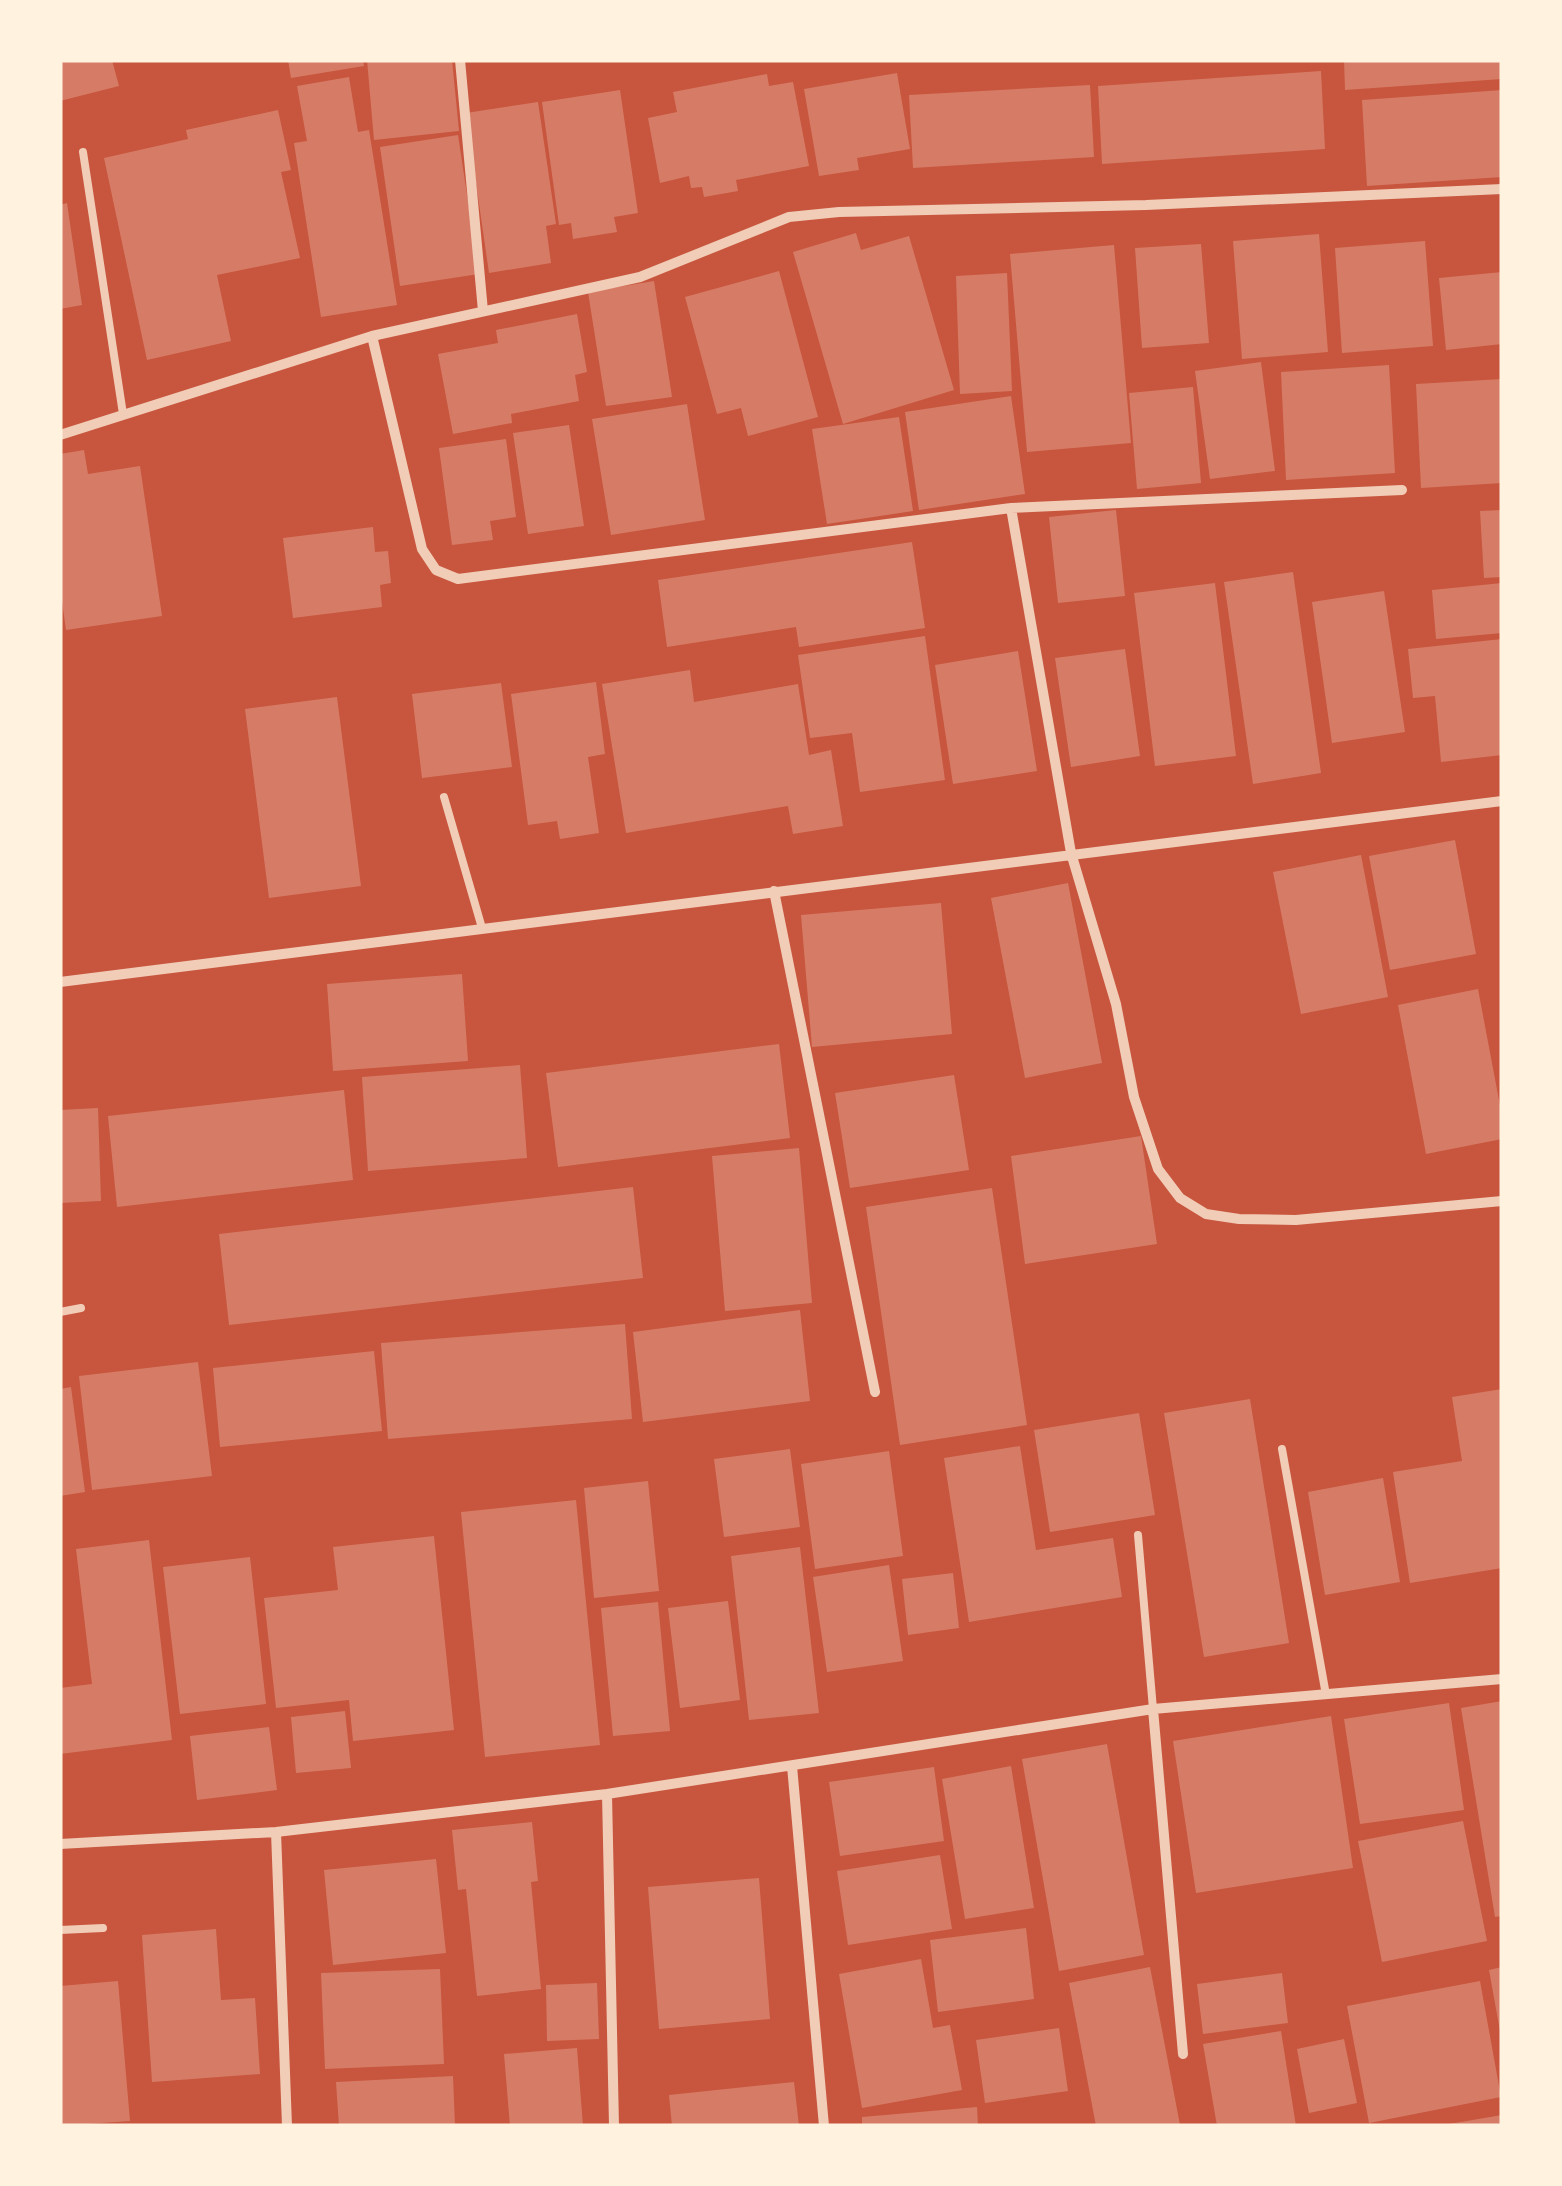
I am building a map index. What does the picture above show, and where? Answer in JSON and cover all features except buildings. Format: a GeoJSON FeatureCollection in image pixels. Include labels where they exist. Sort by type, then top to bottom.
{"type":"FeatureCollection","features":[{"type":"Feature","properties":{"kind":"street"},"geometry":{"type":"LineString","coordinates":[[460,60],[483,311]]}},
{"type":"Feature","properties":{"kind":"street"},"geometry":{"type":"LineString","coordinates":[[60,435],[372,336],[640,276],[789,217],[839,212],[1146,205],[1502,189]]}},
{"type":"Feature","properties":{"kind":"street"},"geometry":{"type":"LineString","coordinates":[[372,336],[422,549],[436,570],[458,579],[1011,508],[1402,490]]}},
{"type":"Feature","properties":{"kind":"street"},"geometry":{"type":"LineString","coordinates":[[1011,508],[1071,854],[1116,1004],[1134,1097],[1158,1170],[1180,1198],[1206,1214],[1258,1220],[1502,1201]]}},
{"type":"Feature","properties":{"kind":"street"},"geometry":{"type":"LineString","coordinates":[[60,982],[1502,801]]}},
{"type":"Feature","properties":{"kind":"street"},"geometry":{"type":"LineString","coordinates":[[774,891],[875,1392]]}},
{"type":"Feature","properties":{"kind":"street"},"geometry":{"type":"LineString","coordinates":[[60,1844],[276,1832],[608,1794],[1153,1709],[1502,1679]]}},
{"type":"Feature","properties":{"kind":"street"},"geometry":{"type":"LineString","coordinates":[[1153,1709],[1183,2054]]}},
{"type":"Feature","properties":{"kind":"street"},"geometry":{"type":"LineString","coordinates":[[792,1766],[824,2126]]}},
{"type":"Feature","properties":{"kind":"street"},"geometry":{"type":"LineString","coordinates":[[608,1794],[614,2126]]}},
{"type":"Feature","properties":{"kind":"street"},"geometry":{"type":"LineString","coordinates":[[276,1832],[287,2126]]}},
{"type":"Feature","properties":{"kind":"lane"},"geometry":{"type":"LineString","coordinates":[[84,152],[123,414]]}},
{"type":"Feature","properties":{"kind":"lane"},"geometry":{"type":"LineString","coordinates":[[444,797],[482,928]]}},
{"type":"Feature","properties":{"kind":"lane"},"geometry":{"type":"LineString","coordinates":[[60,1312],[81,1308]]}},
{"type":"Feature","properties":{"kind":"lane"},"geometry":{"type":"LineString","coordinates":[[1282,1449],[1326,1696]]}},
{"type":"Feature","properties":{"kind":"lane"},"geometry":{"type":"LineString","coordinates":[[1138,1535],[1153,1709]]}},
{"type":"Feature","properties":{"kind":"lane"},"geometry":{"type":"LineString","coordinates":[[60,1930],[103,1928]]}}]}
